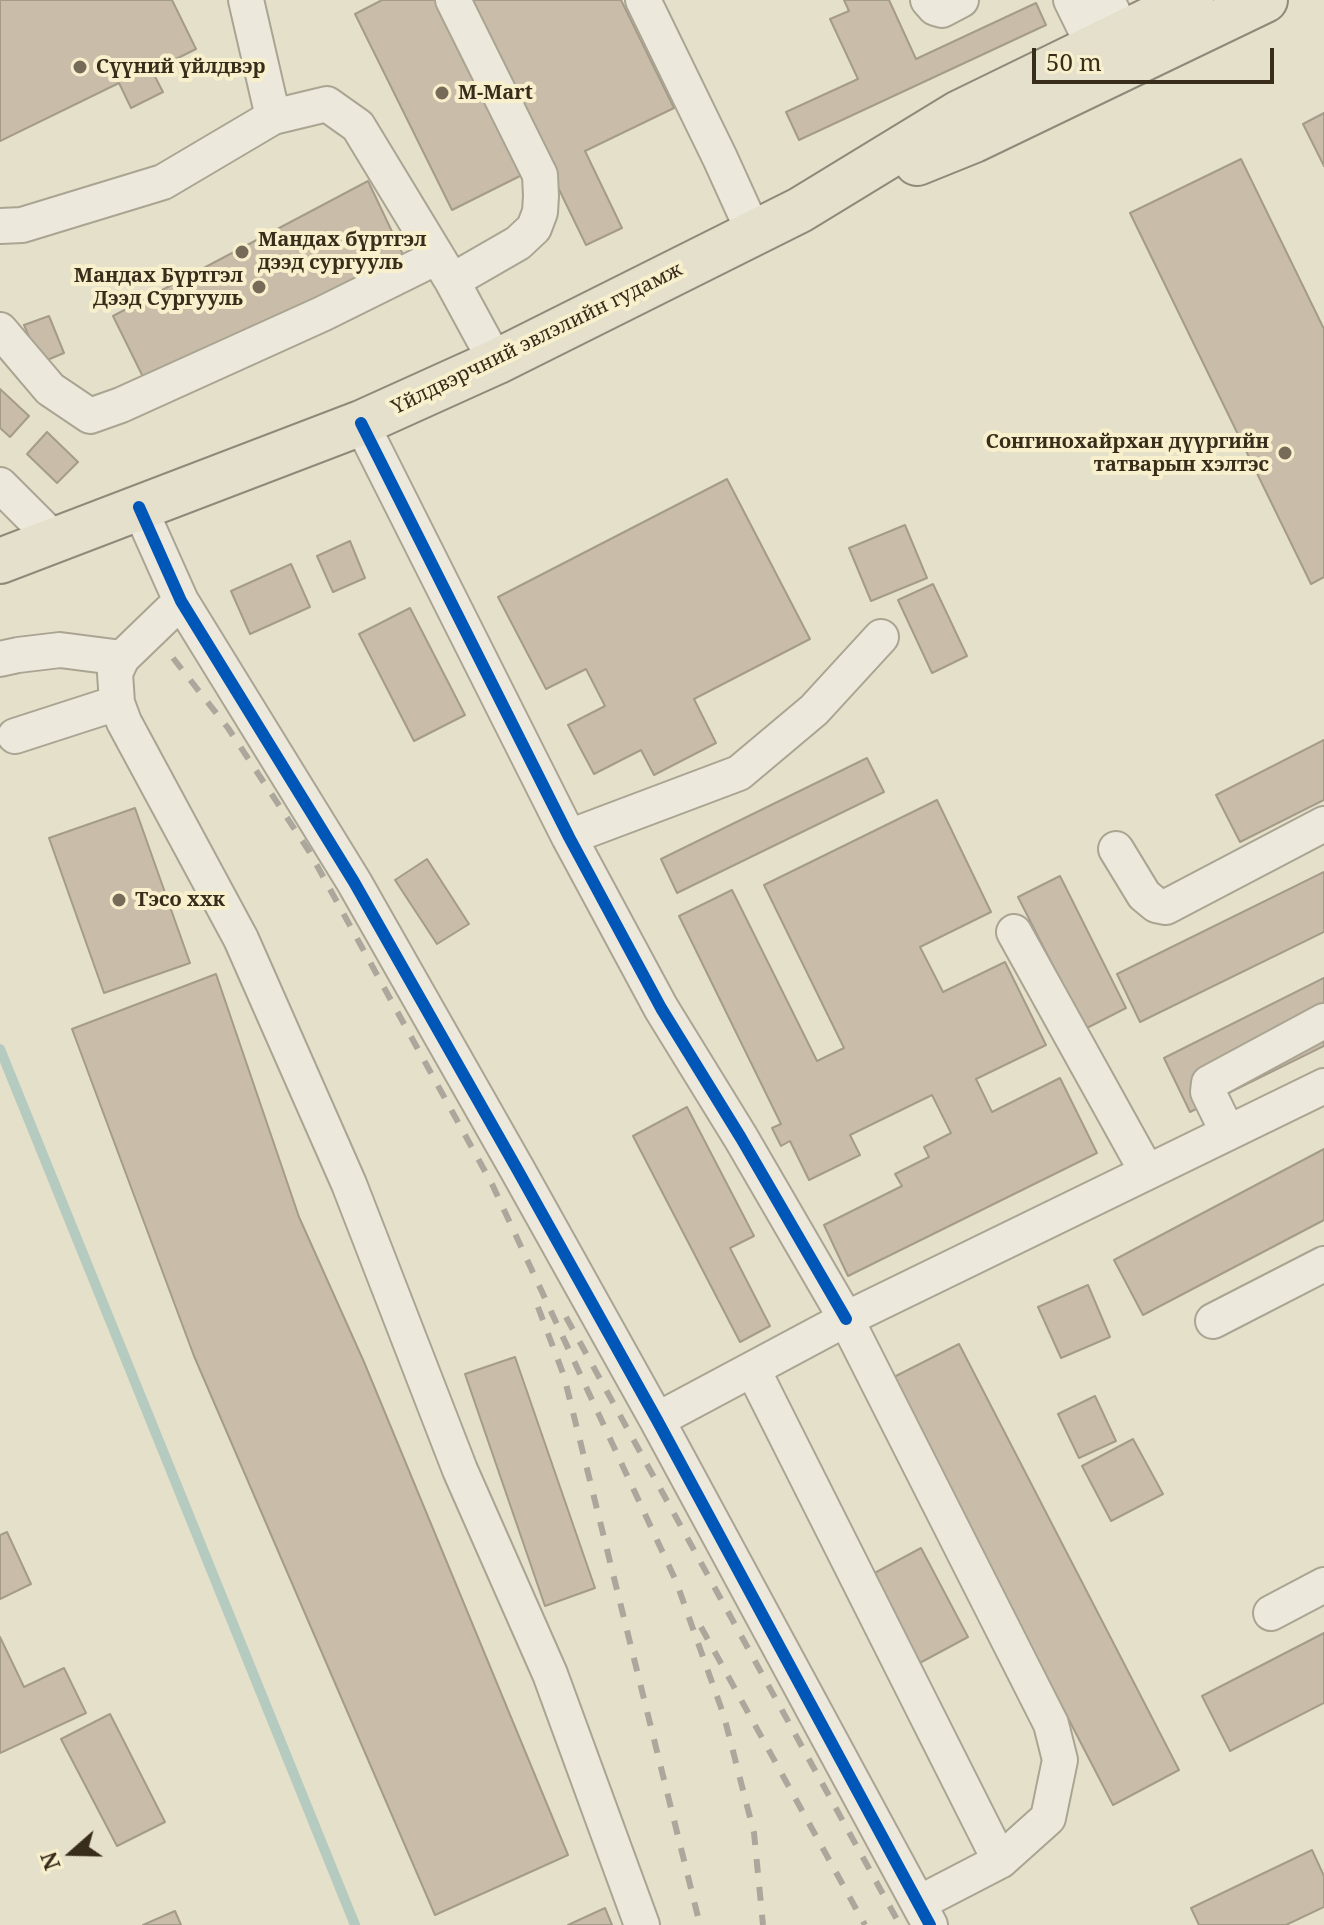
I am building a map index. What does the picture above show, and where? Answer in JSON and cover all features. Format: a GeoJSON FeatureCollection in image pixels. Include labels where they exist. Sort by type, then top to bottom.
{"type":"FeatureCollection","features":[{"type":"Feature","properties":{"kind":"main road","name":"Үйлдвэрчний эвлэлийн гудамж"},"geometry":{"type":"LineString","coordinates":[[800,210],[1108,27],[1191,0]]}},
{"type":"Feature","properties":{"kind":"main road","name":"Үйлдвэрчний эвлэлийн гудамж"},"geometry":{"type":"LineString","coordinates":[[0,561],[361,423],[496,362],[800,210],[974,140],[1265,0]]}},
{"type":"Feature","properties":{"kind":"street"},"geometry":{"type":"LineString","coordinates":[[246,0],[273,117]]}},
{"type":"Feature","properties":{"kind":"street"},"geometry":{"type":"LineString","coordinates":[[0,330],[50,389],[90,416],[121,405],[322,314],[518,243],[534,228],[540,212],[540,175],[453,0]]}},
{"type":"Feature","properties":{"kind":"street"},"geometry":{"type":"LineString","coordinates":[[643,0],[754,233]]}},
{"type":"Feature","properties":{"kind":"street"},"geometry":{"type":"LineString","coordinates":[[928,0],[935,8],[942,10],[961,0]]}},
{"type":"Feature","properties":{"kind":"street"},"geometry":{"type":"LineString","coordinates":[[1071,0],[1108,27]]}},
{"type":"Feature","properties":{"kind":"street"},"geometry":{"type":"LineString","coordinates":[[0,226],[22,225],[163,182],[273,117],[327,104],[358,126],[496,362]]}},
{"type":"Feature","properties":{"kind":"street"},"geometry":{"type":"LineString","coordinates":[[139,507],[181,601],[354,882],[657,1420],[924,1914],[1000,1861],[1048,1818],[1060,1760],[1051,1724],[846,1319],[661,1008],[569,837],[361,423]]}},
{"type":"Feature","properties":{"kind":"street"},"geometry":{"type":"LineString","coordinates":[[0,485],[55,540]]}},
{"type":"Feature","properties":{"kind":"street"},"geometry":{"type":"LineString","coordinates":[[181,601],[122,658],[115,673],[117,703],[124,722],[241,939],[349,1184],[460,1470],[550,1674],[642,1925]]}},
{"type":"Feature","properties":{"kind":"street"},"geometry":{"type":"LineString","coordinates":[[569,837],[739,773],[814,710],[881,637]]}},
{"type":"Feature","properties":{"kind":"street"},"geometry":{"type":"LineString","coordinates":[[0,659],[60,650],[122,658]]}},
{"type":"Feature","properties":{"kind":"street"},"geometry":{"type":"LineString","coordinates":[[15,736],[117,703]]}},
{"type":"Feature","properties":{"kind":"street"},"geometry":{"type":"LineString","coordinates":[[1116,849],[1144,895],[1156,905],[1166,907],[1324,824]]}},
{"type":"Feature","properties":{"kind":"street"},"geometry":{"type":"LineString","coordinates":[[1014,932],[1147,1172]]}},
{"type":"Feature","properties":{"kind":"street"},"geometry":{"type":"LineString","coordinates":[[1228,1133],[1208,1092],[1209,1083],[1324,1021]]}},
{"type":"Feature","properties":{"kind":"street"},"geometry":{"type":"LineString","coordinates":[[657,1420],[846,1319],[1324,1086]]}},
{"type":"Feature","properties":{"kind":"street"},"geometry":{"type":"LineString","coordinates":[[1213,1321],[1324,1264]]}},
{"type":"Feature","properties":{"kind":"street"},"geometry":{"type":"LineString","coordinates":[[753,1370],[1000,1861]]}},
{"type":"Feature","properties":{"kind":"street"},"geometry":{"type":"LineString","coordinates":[[1271,1613],[1324,1585]]}},
{"type":"Feature","properties":{"kind":"building","name":"Сүүний үйлдвэр"},"geometry":{"type":"Polygon","coordinates":[[[0,0],[172,0],[196,49],[152,71],[163,92],[131,108],[119,83],[0,141],[0,0]]]}},
{"type":"Feature","properties":{"kind":"building","name":"M-Mart"},"geometry":{"type":"Polygon","coordinates":[[[382,0],[443,0],[528,172],[452,210],[355,14],[382,0]]]}},
{"type":"Feature","properties":{"kind":"building"},"geometry":{"type":"Polygon","coordinates":[[[467,0],[621,0],[674,108],[585,151],[622,228],[586,245],[467,0]]]}},
{"type":"Feature","properties":{"kind":"building"},"geometry":{"type":"Polygon","coordinates":[[[844,0],[889,0],[916,59],[1036,3],[1046,25],[799,140],[786,112],[858,79],[830,19],[849,11],[844,0]]]}},
{"type":"Feature","properties":{"kind":"building"},"geometry":{"type":"Polygon","coordinates":[[[1324,113],[1324,166],[1303,124],[1324,113]]]}},
{"type":"Feature","properties":{"kind":"building","name":"Сонгинохайрхан дүүргийн татварын хэлтэс"},"geometry":{"type":"Polygon","coordinates":[[[1241,159],[1324,329],[1324,577],[1311,584],[1130,213],[1241,159]]]}},
{"type":"Feature","properties":{"kind":"building","name":"Мандах Бүртгэл Дээд Сургууль"},"geometry":{"type":"Polygon","coordinates":[[[368,181],[405,259],[148,387],[113,316],[368,181]]]}},
{"type":"Feature","properties":{"kind":"building"},"geometry":{"type":"Polygon","coordinates":[[[49,316],[64,353],[40,363],[24,325],[49,316]]]}},
{"type":"Feature","properties":{"kind":"building"},"geometry":{"type":"Polygon","coordinates":[[[0,389],[29,416],[10,437],[0,428],[0,389]]]}},
{"type":"Feature","properties":{"kind":"building"},"geometry":{"type":"Polygon","coordinates":[[[47,432],[78,462],[57,483],[27,454],[47,432]]]}},
{"type":"Feature","properties":{"kind":"building"},"geometry":{"type":"Polygon","coordinates":[[[727,479],[810,639],[694,699],[716,743],[654,775],[641,750],[594,774],[568,725],[605,706],[586,669],[546,689],[498,597],[727,479]]]}},
{"type":"Feature","properties":{"kind":"building"},"geometry":{"type":"Polygon","coordinates":[[[905,525],[927,578],[871,601],[849,548],[905,525]]]}},
{"type":"Feature","properties":{"kind":"building"},"geometry":{"type":"Polygon","coordinates":[[[350,541],[365,578],[333,592],[317,556],[350,541]]]}},
{"type":"Feature","properties":{"kind":"building"},"geometry":{"type":"Polygon","coordinates":[[[291,564],[310,607],[250,634],[231,591],[291,564]]]}},
{"type":"Feature","properties":{"kind":"building"},"geometry":{"type":"Polygon","coordinates":[[[933,584],[967,656],[932,673],[898,600],[933,584]]]}},
{"type":"Feature","properties":{"kind":"building"},"geometry":{"type":"Polygon","coordinates":[[[410,608],[465,715],[414,741],[359,634],[410,608]]]}},
{"type":"Feature","properties":{"kind":"building"},"geometry":{"type":"Polygon","coordinates":[[[1324,740],[1324,800],[1240,842],[1216,795],[1324,740]]]}},
{"type":"Feature","properties":{"kind":"building"},"geometry":{"type":"Polygon","coordinates":[[[867,758],[884,792],[677,893],[661,859],[867,758]]]}},
{"type":"Feature","properties":{"kind":"building"},"geometry":{"type":"Polygon","coordinates":[[[937,800],[991,912],[920,947],[943,992],[1005,962],[1046,1045],[976,1079],[992,1112],[1060,1078],[1097,1153],[848,1276],[824,1225],[902,1186],[895,1174],[929,1157],[924,1147],[951,1133],[932,1095],[850,1135],[860,1155],[809,1180],[790,1141],[781,1146],[772,1128],[781,1124],[679,916],[732,890],[817,1061],[844,1048],[764,885],[937,800]]]}},
{"type":"Feature","properties":{"kind":"building","name":"Тэсо ххк"},"geometry":{"type":"Polygon","coordinates":[[[135,808],[190,963],[104,993],[49,838],[135,808]]]}},
{"type":"Feature","properties":{"kind":"building"},"geometry":{"type":"Polygon","coordinates":[[[427,859],[469,924],[437,944],[395,880],[427,859]]]}},
{"type":"Feature","properties":{"kind":"building"},"geometry":{"type":"Polygon","coordinates":[[[1324,872],[1324,932],[1140,1022],[1117,974],[1324,872]]]}},
{"type":"Feature","properties":{"kind":"building"},"geometry":{"type":"Polygon","coordinates":[[[1060,876],[1126,1008],[1085,1029],[1018,897],[1060,876]]]}},
{"type":"Feature","properties":{"kind":"building"},"geometry":{"type":"Polygon","coordinates":[[[216,974],[299,1217],[364,1362],[568,1855],[435,1915],[194,1356],[72,1029],[216,974]]]}},
{"type":"Feature","properties":{"kind":"building"},"geometry":{"type":"Polygon","coordinates":[[[1324,978],[1324,1046],[1190,1112],[1164,1058],[1324,978]]]}},
{"type":"Feature","properties":{"kind":"building"},"geometry":{"type":"Polygon","coordinates":[[[687,1107],[754,1236],[730,1248],[770,1326],[740,1342],[633,1136],[687,1107]]]}},
{"type":"Feature","properties":{"kind":"building"},"geometry":{"type":"Polygon","coordinates":[[[1324,1149],[1324,1220],[1143,1315],[1114,1260],[1324,1149]]]}},
{"type":"Feature","properties":{"kind":"building"},"geometry":{"type":"Polygon","coordinates":[[[1088,1285],[1110,1337],[1061,1358],[1038,1307],[1088,1285]]]}},
{"type":"Feature","properties":{"kind":"building"},"geometry":{"type":"Polygon","coordinates":[[[959,1344],[1179,1770],[1113,1805],[892,1378],[959,1344]]]}},
{"type":"Feature","properties":{"kind":"building"},"geometry":{"type":"Polygon","coordinates":[[[515,1357],[595,1588],[545,1606],[465,1374],[515,1357]]]}},
{"type":"Feature","properties":{"kind":"building"},"geometry":{"type":"Polygon","coordinates":[[[1095,1396],[1116,1441],[1079,1458],[1058,1414],[1095,1396]]]}},
{"type":"Feature","properties":{"kind":"building"},"geometry":{"type":"Polygon","coordinates":[[[1133,1439],[1163,1494],[1111,1521],[1082,1466],[1133,1439]]]}},
{"type":"Feature","properties":{"kind":"building"},"geometry":{"type":"Polygon","coordinates":[[[7,1532],[31,1584],[0,1599],[0,1535],[7,1532]]]}},
{"type":"Feature","properties":{"kind":"building"},"geometry":{"type":"Polygon","coordinates":[[[921,1548],[968,1637],[916,1665],[869,1576],[921,1548]]]}},
{"type":"Feature","properties":{"kind":"building"},"geometry":{"type":"Polygon","coordinates":[[[1324,1633],[1324,1703],[1230,1751],[1202,1696],[1324,1633]]]}},
{"type":"Feature","properties":{"kind":"building"},"geometry":{"type":"Polygon","coordinates":[[[0,1637],[24,1687],[64,1668],[86,1713],[0,1753],[0,1637]]]}},
{"type":"Feature","properties":{"kind":"building"},"geometry":{"type":"Polygon","coordinates":[[[110,1714],[165,1822],[117,1846],[61,1739],[110,1714]]]}},
{"type":"Feature","properties":{"kind":"building"},"geometry":{"type":"Polygon","coordinates":[[[1312,1850],[1324,1876],[1324,1907],[1286,1925],[1199,1925],[1191,1908],[1312,1850]]]}},
{"type":"Feature","properties":{"kind":"building"},"geometry":{"type":"Polygon","coordinates":[[[605,1908],[612,1925],[568,1925],[605,1908]]]}},
{"type":"Feature","properties":{"kind":"building"},"geometry":{"type":"Polygon","coordinates":[[[175,1911],[181,1925],[143,1925],[175,1911]]]}},
{"type":"Feature","properties":{"kind":"waterway"},"geometry":{"type":"LineString","coordinates":[[0,1049],[355,1925]]}},
{"type":"Feature","properties":{"kind":"railway"},"geometry":{"type":"LineString","coordinates":[[173,658],[228,728],[309,851],[492,1184],[676,1581],[724,1716],[754,1833],[763,1925]]}},
{"type":"Feature","properties":{"kind":"railway"},"geometry":{"type":"LineString","coordinates":[[538,1307],[564,1376],[700,1925]]}},
{"type":"Feature","properties":{"kind":"railway"},"geometry":{"type":"LineString","coordinates":[[566,1317],[900,1925]]}},
{"type":"Feature","properties":{"kind":"railway"},"geometry":{"type":"LineString","coordinates":[[701,1627],[865,1925]]}},
{"type":"Feature","properties":{"kind":"cycle path"},"geometry":{"type":"LineString","coordinates":[[361,423],[569,837],[661,1008],[846,1319]]}},
{"type":"Feature","properties":{"kind":"cycle path"},"geometry":{"type":"LineString","coordinates":[[139,507],[181,601],[354,882],[517,1169],[657,1420],[930,1925]]}},
{"type":"Feature","properties":{"kind":"place","name":"Сүүний үйлдвэр"},"geometry":{"type":"Point","coordinates":[80,67]}},
{"type":"Feature","properties":{"kind":"place","name":"M-Mart"},"geometry":{"type":"Point","coordinates":[442,93]}},
{"type":"Feature","properties":{"kind":"place","name":"Мандах бүртгэл дээд сургууль"},"geometry":{"type":"Point","coordinates":[242,252]}},
{"type":"Feature","properties":{"kind":"place","name":"Мандах Бүртгэл Дээд Сургууль"},"geometry":{"type":"Point","coordinates":[259,287]}},
{"type":"Feature","properties":{"kind":"place","name":"Сонгинохайрхан дүүргийн татварын хэлтэс"},"geometry":{"type":"Point","coordinates":[1285,453]}},
{"type":"Feature","properties":{"kind":"place","name":"Тэсо ххк"},"geometry":{"type":"Point","coordinates":[119,900]}}]}
